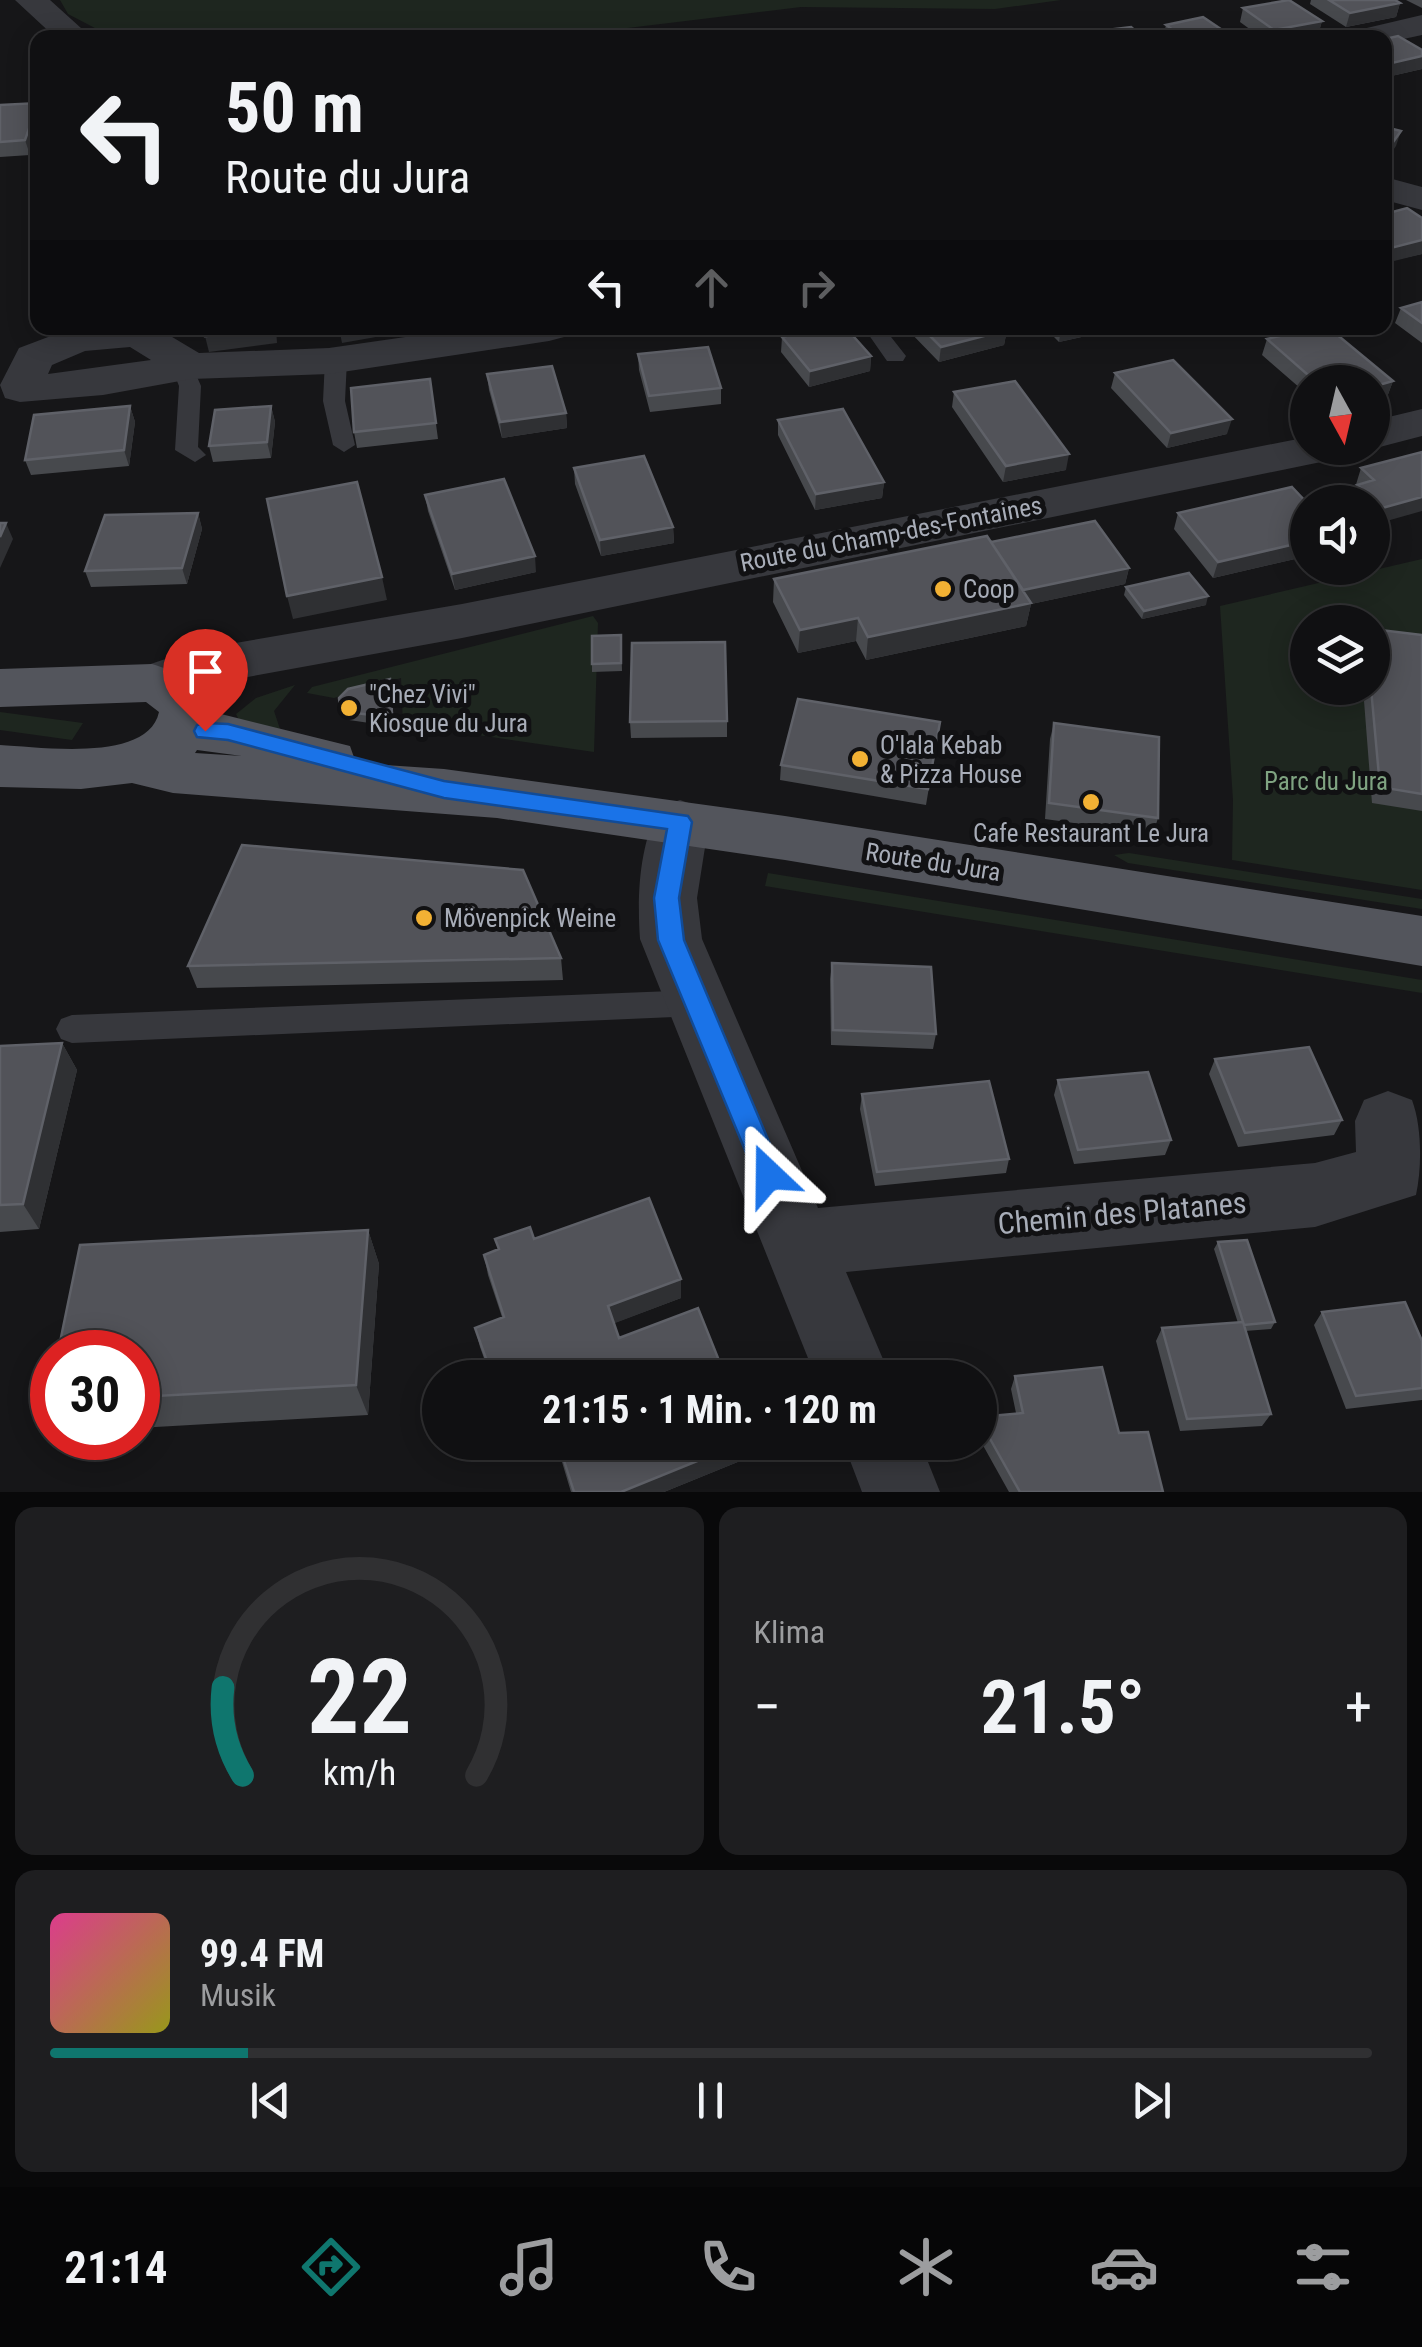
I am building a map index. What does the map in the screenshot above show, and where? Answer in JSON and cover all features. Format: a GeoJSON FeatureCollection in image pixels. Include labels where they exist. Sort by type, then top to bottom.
{"type":"FeatureCollection","features":[{"type":"Feature","properties":{"kind":"main road","name":"Route du Jura"},"geometry":{"type":"LineString","coordinates":[[0,688],[174,706],[228,732],[444,790]]}},
{"type":"Feature","properties":{"kind":"main road"},"geometry":{"type":"LineString","coordinates":[[0,766],[104,769],[134,764],[158,754],[174,706]]}},
{"type":"Feature","properties":{"kind":"main road","name":"Route du Jura"},"geometry":{"type":"LineString","coordinates":[[134,764],[172,772],[444,790],[680,822],[1422,941]]}},
{"type":"Feature","properties":{"kind":"street"},"geometry":{"type":"LineString","coordinates":[[31,0],[67,30]]}},
{"type":"Feature","properties":{"kind":"street"},"geometry":{"type":"LineString","coordinates":[[1392,32],[1422,25]]}},
{"type":"Feature","properties":{"kind":"street"},"geometry":{"type":"LineString","coordinates":[[187,368],[336,360],[502,335]]}},
{"type":"Feature","properties":{"kind":"street"},"geometry":{"type":"LineString","coordinates":[[1390,430],[1422,422]]}},
{"type":"Feature","properties":{"kind":"street","name":"Route du Champ-des-Fontaines"},"geometry":{"type":"LineString","coordinates":[[174,706],[462,621],[1290,454]]}},
{"type":"Feature","properties":{"kind":"street"},"geometry":{"type":"LineString","coordinates":[[680,822],[666,912],[671,940],[847,1360]]}},
{"type":"Feature","properties":{"kind":"street","name":"Chemin des Platanes"},"geometry":{"type":"LineString","coordinates":[[798,1243],[1316,1195],[1392,1173],[1388,1121]]}},
{"type":"Feature","properties":{"kind":"street"},"geometry":{"type":"LineString","coordinates":[[889,1460],[902,1492]]}},
{"type":"Feature","properties":{"kind":"lane"},"geometry":{"type":"LineString","coordinates":[[880,335],[896,356]]}},
{"type":"Feature","properties":{"kind":"lane"},"geometry":{"type":"LineString","coordinates":[[336,360],[334,401],[344,446]]}},
{"type":"Feature","properties":{"kind":"lane"},"geometry":{"type":"LineString","coordinates":[[187,368],[190,386],[186,450],[196,455]]}},
{"type":"Feature","properties":{"kind":"lane"},"geometry":{"type":"LineString","coordinates":[[72,1028],[697,1004]]}},
{"type":"Feature","properties":{"kind":"green space"},"geometry":{"type":"Polygon","coordinates":[[[60,0],[1061,0],[995,9],[801,7],[611,30],[99,30],[68,14],[60,0]]]}},
{"type":"Feature","properties":{"kind":"green space","name":"Parc du Jura"},"geometry":{"type":"Polygon","coordinates":[[[1422,559],[1422,890],[1232,860],[1233,800],[1220,606],[1310,585],[1390,585],[1390,566],[1422,559]]]}},
{"type":"Feature","properties":{"kind":"green space"},"geometry":{"type":"Polygon","coordinates":[[[593,616],[598,623],[594,752],[403,724],[401,678],[334,698],[307,693],[312,687],[593,616]]]}},
{"type":"Feature","properties":{"kind":"green space"},"geometry":{"type":"Polygon","coordinates":[[[295,685],[274,711],[280,729],[294,737],[239,720],[236,714],[256,698],[295,685]]]}},
{"type":"Feature","properties":{"kind":"green space"},"geometry":{"type":"Polygon","coordinates":[[[0,712],[83,723],[72,740],[0,730],[0,712]]]}},
{"type":"Feature","properties":{"kind":"green space"},"geometry":{"type":"Polygon","coordinates":[[[1129,853],[1422,899],[1422,909],[1128,863],[1114,855],[1129,853]]]}},
{"type":"Feature","properties":{"kind":"green space"},"geometry":{"type":"Polygon","coordinates":[[[768,873],[1422,980],[1422,993],[765,886],[768,873]]]}},
{"type":"Feature","properties":{"kind":"building"},"geometry":{"type":"Polygon","coordinates":[[[1289,0],[1322,21],[1274,30],[1243,8],[1289,0]]]}},
{"type":"Feature","properties":{"kind":"building"},"geometry":{"type":"Polygon","coordinates":[[[1329,0],[1395,0],[1400,3],[1350,13],[1329,0]]]}},
{"type":"Feature","properties":{"kind":"building"},"geometry":{"type":"Polygon","coordinates":[[[1203,17],[1222,30],[1173,30],[1166,25],[1203,17]]]}},
{"type":"Feature","properties":{"kind":"building"},"geometry":{"type":"Polygon","coordinates":[[[1398,36],[1422,50],[1422,56],[1392,63],[1392,37],[1398,36]]]}},
{"type":"Feature","properties":{"kind":"building"},"geometry":{"type":"Polygon","coordinates":[[[30,103],[30,126],[25,140],[0,142],[0,105],[30,103]]]}},
{"type":"Feature","properties":{"kind":"building"},"geometry":{"type":"Polygon","coordinates":[[[1392,129],[1401,131],[1392,144],[1392,129]]]}},
{"type":"Feature","properties":{"kind":"building"},"geometry":{"type":"Polygon","coordinates":[[[1407,208],[1422,218],[1422,240],[1392,248],[1392,212],[1407,208]]]}},
{"type":"Feature","properties":{"kind":"building"},"geometry":{"type":"Polygon","coordinates":[[[1422,302],[1422,323],[1401,308],[1422,302]]]}},
{"type":"Feature","properties":{"kind":"building"},"geometry":{"type":"Polygon","coordinates":[[[852,335],[871,356],[810,371],[782,337],[852,335]]]}},
{"type":"Feature","properties":{"kind":"building"},"geometry":{"type":"Polygon","coordinates":[[[929,335],[988,335],[941,347],[929,335]]]}},
{"type":"Feature","properties":{"kind":"building"},"geometry":{"type":"Polygon","coordinates":[[[1284,335],[1337,335],[1374,365],[1297,365],[1267,339],[1284,335]]]}},
{"type":"Feature","properties":{"kind":"building"},"geometry":{"type":"Polygon","coordinates":[[[708,347],[721,388],[649,396],[638,354],[708,347]]]}},
{"type":"Feature","properties":{"kind":"building"},"geometry":{"type":"Polygon","coordinates":[[[1173,360],[1232,419],[1171,433],[1115,373],[1173,360]]]}},
{"type":"Feature","properties":{"kind":"building"},"geometry":{"type":"Polygon","coordinates":[[[552,366],[566,413],[500,422],[487,374],[552,366]]]}},
{"type":"Feature","properties":{"kind":"building"},"geometry":{"type":"Polygon","coordinates":[[[430,379],[436,423],[354,432],[351,388],[430,379]]]}},
{"type":"Feature","properties":{"kind":"building"},"geometry":{"type":"Polygon","coordinates":[[[1015,381],[1069,454],[1006,466],[954,392],[1015,381]]]}},
{"type":"Feature","properties":{"kind":"building"},"geometry":{"type":"Polygon","coordinates":[[[130,406],[124,450],[25,460],[34,415],[130,406]]]}},
{"type":"Feature","properties":{"kind":"building"},"geometry":{"type":"Polygon","coordinates":[[[271,406],[267,442],[209,446],[215,410],[271,406]]]}},
{"type":"Feature","properties":{"kind":"building"},"geometry":{"type":"Polygon","coordinates":[[[843,409],[884,482],[816,494],[778,420],[843,409]]]}},
{"type":"Feature","properties":{"kind":"building"},"geometry":{"type":"Polygon","coordinates":[[[1422,452],[1422,497],[1390,506],[1390,485],[1357,485],[1374,480],[1361,468],[1390,465],[1390,460],[1422,452]]]}},
{"type":"Feature","properties":{"kind":"building"},"geometry":{"type":"Polygon","coordinates":[[[644,456],[673,527],[600,540],[574,468],[644,456]]]}},
{"type":"Feature","properties":{"kind":"building"},"geometry":{"type":"Polygon","coordinates":[[[504,479],[535,556],[452,574],[425,495],[504,479]]]}},
{"type":"Feature","properties":{"kind":"building"},"geometry":{"type":"Polygon","coordinates":[[[357,482],[382,577],[287,596],[267,499],[357,482]]]}},
{"type":"Feature","properties":{"kind":"building"},"geometry":{"type":"Polygon","coordinates":[[[1290,487],[1290,545],[1218,562],[1178,513],[1290,487]]]}},
{"type":"Feature","properties":{"kind":"building"},"geometry":{"type":"Polygon","coordinates":[[[198,513],[182,568],[85,571],[105,515],[198,513]]]}},
{"type":"Feature","properties":{"kind":"building"},"geometry":{"type":"Polygon","coordinates":[[[1095,521],[1129,568],[1023,590],[991,542],[1095,521]]]}},
{"type":"Feature","properties":{"kind":"building"},"geometry":{"type":"Polygon","coordinates":[[[987,536],[1031,603],[868,637],[858,618],[800,630],[774,579],[987,536]]]}},
{"type":"Feature","properties":{"kind":"building"},"geometry":{"type":"Polygon","coordinates":[[[1189,573],[1208,596],[1144,611],[1126,587],[1189,573]]]}},
{"type":"Feature","properties":{"kind":"building"},"geometry":{"type":"Polygon","coordinates":[[[1390,631],[1422,635],[1422,794],[1380,787],[1373,705],[1390,705],[1390,631]]]}},
{"type":"Feature","properties":{"kind":"building"},"geometry":{"type":"Polygon","coordinates":[[[621,635],[621,663],[592,664],[592,636],[621,635]]]}},
{"type":"Feature","properties":{"kind":"building"},"geometry":{"type":"Polygon","coordinates":[[[725,642],[727,721],[630,722],[632,643],[725,642]]]}},
{"type":"Feature","properties":{"kind":"building"},"geometry":{"type":"Polygon","coordinates":[[[390,679],[392,714],[388,717],[340,708],[339,698],[348,689],[390,679]]]}},
{"type":"Feature","properties":{"kind":"building","name":"O'lala Kebab & Pizza House"},"geometry":{"type":"Polygon","coordinates":[[[798,699],[940,722],[928,789],[781,765],[798,699]]]}},
{"type":"Feature","properties":{"kind":"building"},"geometry":{"type":"Polygon","coordinates":[[[1054,723],[1159,737],[1158,818],[1049,803],[1054,723]]]}},
{"type":"Feature","properties":{"kind":"building"},"geometry":{"type":"Polygon","coordinates":[[[242,845],[523,870],[561,958],[188,966],[242,845]]]}},
{"type":"Feature","properties":{"kind":"building"},"geometry":{"type":"Polygon","coordinates":[[[832,963],[931,967],[936,1034],[833,1030],[832,963]]]}},
{"type":"Feature","properties":{"kind":"building"},"geometry":{"type":"Polygon","coordinates":[[[62,1043],[23,1204],[0,1205],[0,1046],[62,1043]]]}},
{"type":"Feature","properties":{"kind":"building"},"geometry":{"type":"Polygon","coordinates":[[[1309,1047],[1342,1120],[1245,1133],[1215,1059],[1309,1047]]]}},
{"type":"Feature","properties":{"kind":"building"},"geometry":{"type":"Polygon","coordinates":[[[1148,1072],[1171,1140],[1078,1150],[1058,1080],[1148,1072]]]}},
{"type":"Feature","properties":{"kind":"building"},"geometry":{"type":"Polygon","coordinates":[[[989,1081],[1009,1159],[877,1172],[862,1094],[989,1081]]]}},
{"type":"Feature","properties":{"kind":"building"},"geometry":{"type":"Polygon","coordinates":[[[649,1198],[681,1279],[608,1306],[619,1338],[698,1308],[719,1360],[487,1360],[475,1328],[504,1317],[484,1255],[499,1249],[495,1239],[530,1227],[534,1239],[649,1198]]]}},
{"type":"Feature","properties":{"kind":"building"},"geometry":{"type":"Polygon","coordinates":[[[368,1230],[356,1385],[160,1396],[160,1330],[63,1330],[80,1245],[368,1230]]]}},
{"type":"Feature","properties":{"kind":"building"},"geometry":{"type":"Polygon","coordinates":[[[1247,1240],[1275,1322],[1244,1325],[1218,1242],[1247,1240]]]}},
{"type":"Feature","properties":{"kind":"building"},"geometry":{"type":"Polygon","coordinates":[[[1405,1302],[1422,1341],[1422,1388],[1356,1396],[1322,1312],[1405,1302]]]}},
{"type":"Feature","properties":{"kind":"building"},"geometry":{"type":"Polygon","coordinates":[[[1243,1322],[1271,1414],[1187,1419],[1162,1328],[1243,1322]]]}},
{"type":"Feature","properties":{"kind":"building"},"geometry":{"type":"Polygon","coordinates":[[[1102,1367],[1119,1433],[1148,1432],[1163,1492],[1020,1492],[997,1451],[997,1415],[1023,1413],[1015,1376],[1102,1367]]]}},
{"type":"Feature","properties":{"kind":"building"},"geometry":{"type":"Polygon","coordinates":[[[564,1460],[700,1460],[621,1492],[574,1492],[564,1460]]]}},
{"type":"Feature","properties":{"kind":"place","name":"Coop"},"geometry":{"type":"Point","coordinates":[943,589]}},
{"type":"Feature","properties":{"kind":"place","name":"\"Chez Vivi\" Kiosque du Jura"},"geometry":{"type":"Point","coordinates":[349,708]}},
{"type":"Feature","properties":{"kind":"place","name":"O'lala Kebab & Pizza House"},"geometry":{"type":"Point","coordinates":[860,759]}},
{"type":"Feature","properties":{"kind":"place","name":"Cafe Restaurant Le Jura"},"geometry":{"type":"Point","coordinates":[1091,802]}},
{"type":"Feature","properties":{"kind":"place","name":"Mövenpick Weine"},"geometry":{"type":"Point","coordinates":[424,918]}},
{"type":"Feature","properties":{"kind":"route"},"geometry":{"type":"LineString","coordinates":[[205,731],[228,732],[444,790],[680,822],[666,898],[671,940],[769,1175]]}}]}
